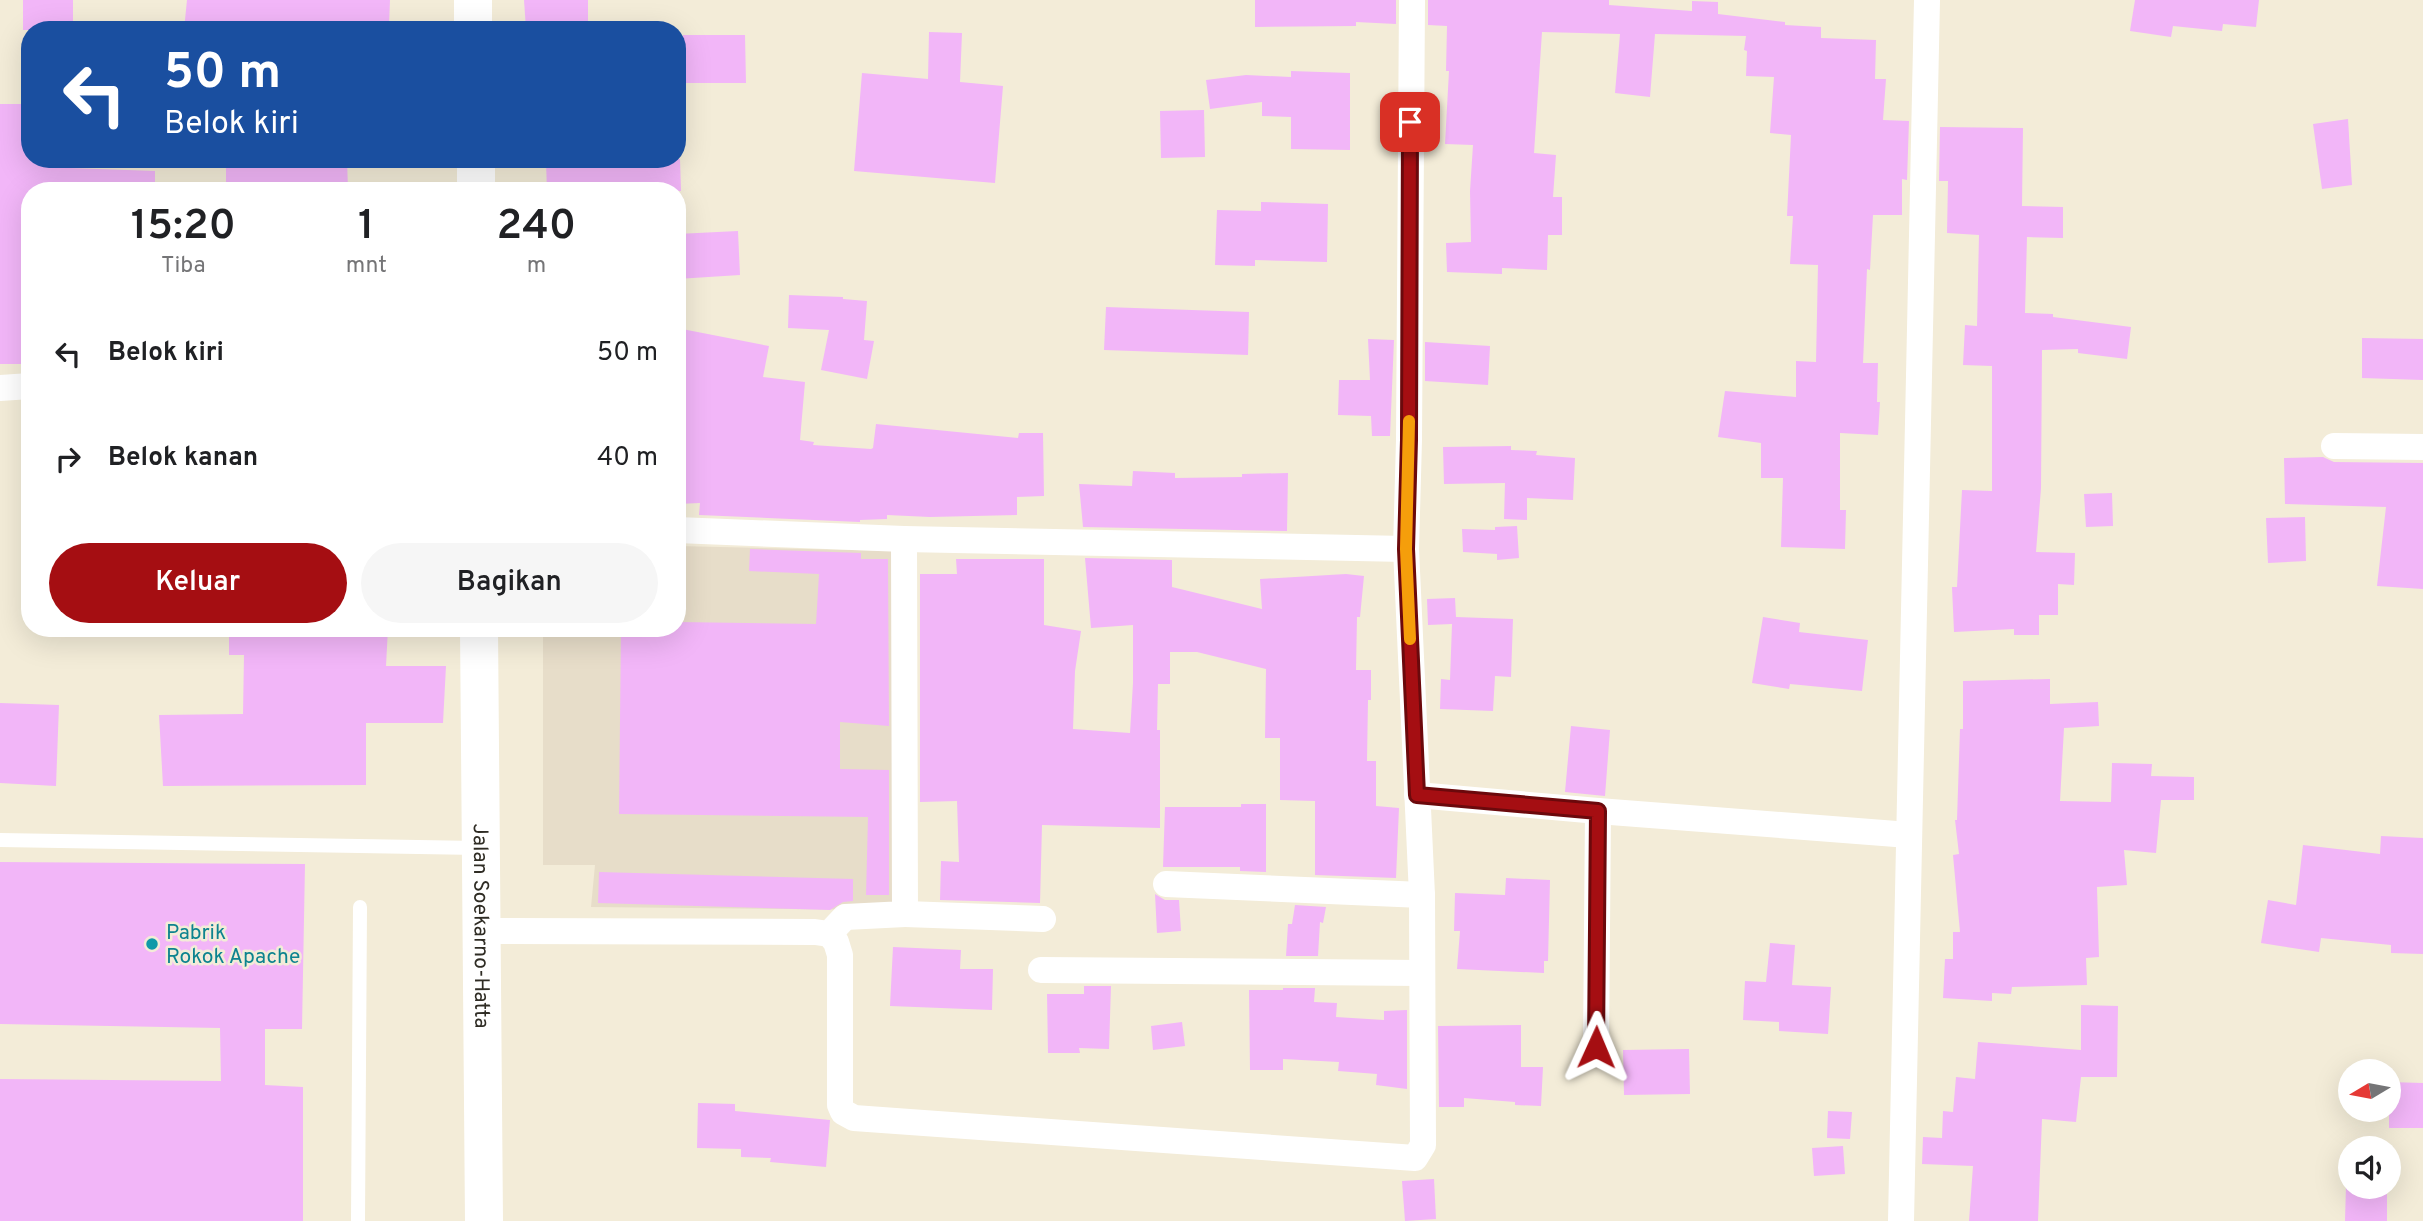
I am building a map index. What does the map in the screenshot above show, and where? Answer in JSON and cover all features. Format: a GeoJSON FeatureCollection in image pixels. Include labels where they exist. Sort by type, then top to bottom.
{"type":"FeatureCollection","features":[{"type":"Feature","properties":{"kind":"main road"},"geometry":{"type":"LineString","coordinates":[[473,0],[474,21]]}},
{"type":"Feature","properties":{"kind":"main road","name":"Jalan Soekarno-Hatta"},"geometry":{"type":"LineString","coordinates":[[479,637],[484,1221]]}},
{"type":"Feature","properties":{"kind":"street"},"geometry":{"type":"LineString","coordinates":[[481,931],[829,934],[836,942],[840,956],[840,1105],[843,1112],[849,1116],[1415,1158],[1423,1145],[1422,895],[1406,549],[1412,0]]}},
{"type":"Feature","properties":{"kind":"street"},"geometry":{"type":"LineString","coordinates":[[1901,1221],[1927,0]]}},
{"type":"Feature","properties":{"kind":"street"},"geometry":{"type":"LineString","coordinates":[[0,388],[21,387]]}},
{"type":"Feature","properties":{"kind":"street"},"geometry":{"type":"LineString","coordinates":[[2334,446],[2423,447]]}},
{"type":"Feature","properties":{"kind":"street"},"geometry":{"type":"LineString","coordinates":[[686,530],[904,539],[1406,549]]}},
{"type":"Feature","properties":{"kind":"street"},"geometry":{"type":"LineString","coordinates":[[904,539],[905,914]]}},
{"type":"Feature","properties":{"kind":"street"},"geometry":{"type":"LineString","coordinates":[[1417,795],[1909,835]]}},
{"type":"Feature","properties":{"kind":"street"},"geometry":{"type":"LineString","coordinates":[[1596,1047],[1598,811]]}},
{"type":"Feature","properties":{"kind":"street"},"geometry":{"type":"LineString","coordinates":[[1166,884],[1422,895]]}},
{"type":"Feature","properties":{"kind":"street"},"geometry":{"type":"LineString","coordinates":[[829,934],[845,917],[905,914],[1042,919]]}},
{"type":"Feature","properties":{"kind":"street"},"geometry":{"type":"LineString","coordinates":[[1041,970],[1422,973]]}},
{"type":"Feature","properties":{"kind":"lane"},"geometry":{"type":"LineString","coordinates":[[0,840],[480,848]]}},
{"type":"Feature","properties":{"kind":"lane"},"geometry":{"type":"LineString","coordinates":[[358,1221],[360,906]]}},
{"type":"Feature","properties":{"kind":"shaded area"},"geometry":{"type":"Polygon","coordinates":[[[686,546],[895,551],[896,910],[591,907],[595,865],[543,865],[543,637],[686,637],[686,546]]]}},
{"type":"Feature","properties":{"kind":"building"},"geometry":{"type":"Polygon","coordinates":[[[23,0],[73,0],[73,21],[23,21],[23,0]]]}},
{"type":"Feature","properties":{"kind":"building"},"geometry":{"type":"Polygon","coordinates":[[[187,0],[390,0],[389,21],[185,21],[187,0]]]}},
{"type":"Feature","properties":{"kind":"building"},"geometry":{"type":"Polygon","coordinates":[[[524,0],[588,0],[588,21],[525,21],[524,0]]]}},
{"type":"Feature","properties":{"kind":"building"},"geometry":{"type":"Polygon","coordinates":[[[1255,0],[1396,0],[1396,24],[1356,22],[1356,26],[1255,27],[1255,0]]]}},
{"type":"Feature","properties":{"kind":"building"},"geometry":{"type":"Polygon","coordinates":[[[1428,0],[1609,0],[1609,5],[1692,11],[1692,1],[1718,2],[1718,14],[1785,22],[1785,25],[1821,27],[1821,38],[1876,40],[1875,79],[1886,79],[1883,120],[1909,121],[1907,180],[1902,179],[1902,215],[1873,215],[1870,270],[1867,269],[1863,363],[1878,363],[1878,435],[1840,433],[1840,510],[1846,510],[1845,549],[1781,547],[1783,478],[1761,478],[1761,443],[1718,437],[1725,391],[1796,397],[1796,361],[1816,362],[1818,265],[1790,264],[1793,216],[1787,216],[1791,135],[1770,133],[1774,77],[1746,76],[1746,36],[1655,34],[1650,97],[1615,93],[1620,34],[1542,32],[1534,153],[1556,155],[1553,197],[1562,197],[1562,235],[1548,235],[1547,270],[1502,268],[1502,274],[1447,272],[1446,243],[1471,242],[1473,145],[1445,144],[1449,71],[1446,71],[1447,26],[1428,25],[1428,0]]]}},
{"type":"Feature","properties":{"kind":"building"},"geometry":{"type":"Polygon","coordinates":[[[2135,0],[2259,0],[2256,27],[2223,24],[2222,31],[2173,26],[2171,37],[2130,31],[2135,0]]]}},
{"type":"Feature","properties":{"kind":"building"},"geometry":{"type":"Polygon","coordinates":[[[929,32],[962,33],[960,82],[1003,86],[995,183],[854,171],[862,73],[928,79],[929,32]]]}},
{"type":"Feature","properties":{"kind":"building"},"geometry":{"type":"Polygon","coordinates":[[[686,35],[745,35],[746,83],[686,83],[686,35]]]}},
{"type":"Feature","properties":{"kind":"building"},"geometry":{"type":"Polygon","coordinates":[[[1291,71],[1350,73],[1350,150],[1291,149],[1291,117],[1262,116],[1262,102],[1210,109],[1206,80],[1246,75],[1291,77],[1291,71]]]}},
{"type":"Feature","properties":{"kind":"building"},"geometry":{"type":"Polygon","coordinates":[[[0,104],[21,104],[21,168],[155,171],[155,182],[21,182],[21,364],[0,364],[0,104]]]}},
{"type":"Feature","properties":{"kind":"building"},"geometry":{"type":"Polygon","coordinates":[[[1204,110],[1205,157],[1161,158],[1160,111],[1204,110]]]}},
{"type":"Feature","properties":{"kind":"building"},"geometry":{"type":"Polygon","coordinates":[[[2348,119],[2352,185],[2322,189],[2313,124],[2348,119]]]}},
{"type":"Feature","properties":{"kind":"building"},"geometry":{"type":"Polygon","coordinates":[[[1940,127],[2023,128],[2022,206],[2063,207],[2063,238],[2027,237],[2025,313],[2053,314],[2053,317],[2131,327],[2127,359],[2078,353],[2078,349],[2042,350],[2041,488],[2036,552],[2075,553],[2074,585],[2058,584],[2058,615],[2039,615],[2039,635],[2014,635],[2014,629],[1954,632],[1952,587],[1957,587],[1962,490],[1992,491],[1992,366],[1963,365],[1965,325],[1977,326],[1979,235],[1947,233],[1948,181],[1939,181],[1940,127]]]}},
{"type":"Feature","properties":{"kind":"building"},"geometry":{"type":"Polygon","coordinates":[[[226,168],[347,168],[348,182],[226,182],[226,168]]]}},
{"type":"Feature","properties":{"kind":"building"},"geometry":{"type":"Polygon","coordinates":[[[546,168],[680,168],[681,182],[547,182],[546,168]]]}},
{"type":"Feature","properties":{"kind":"building"},"geometry":{"type":"Polygon","coordinates":[[[1261,202],[1328,204],[1327,262],[1255,260],[1255,266],[1215,265],[1217,210],[1261,211],[1261,202]]]}},
{"type":"Feature","properties":{"kind":"building"},"geometry":{"type":"Polygon","coordinates":[[[738,231],[740,275],[686,278],[686,234],[738,231]]]}},
{"type":"Feature","properties":{"kind":"building"},"geometry":{"type":"Polygon","coordinates":[[[789,295],[843,297],[867,301],[864,340],[874,341],[867,379],[821,370],[829,330],[788,328],[789,295]]]}},
{"type":"Feature","properties":{"kind":"building"},"geometry":{"type":"Polygon","coordinates":[[[1106,307],[1249,312],[1248,355],[1104,350],[1106,307]]]}},
{"type":"Feature","properties":{"kind":"building"},"geometry":{"type":"Polygon","coordinates":[[[686,330],[769,346],[763,377],[805,382],[800,440],[814,442],[813,445],[871,449],[876,424],[1018,438],[1019,433],[1043,433],[1044,496],[1017,497],[1017,515],[887,515],[887,519],[860,522],[699,515],[700,503],[686,504],[686,330]]]}},
{"type":"Feature","properties":{"kind":"building"},"geometry":{"type":"Polygon","coordinates":[[[2362,338],[2423,339],[2423,380],[2362,378],[2362,338]]]}},
{"type":"Feature","properties":{"kind":"building"},"geometry":{"type":"Polygon","coordinates":[[[1368,339],[1394,340],[1390,436],[1372,436],[1371,416],[1338,415],[1339,380],[1370,380],[1368,339]]]}},
{"type":"Feature","properties":{"kind":"building"},"geometry":{"type":"Polygon","coordinates":[[[1425,342],[1490,346],[1488,385],[1425,381],[1425,342]]]}},
{"type":"Feature","properties":{"kind":"building"},"geometry":{"type":"Polygon","coordinates":[[[1511,446],[1511,450],[1537,451],[1536,455],[1575,458],[1573,500],[1527,498],[1527,520],[1504,519],[1505,483],[1444,484],[1443,447],[1511,446]]]}},
{"type":"Feature","properties":{"kind":"building"},"geometry":{"type":"Polygon","coordinates":[[[2323,457],[2334,462],[2423,463],[2423,589],[2377,586],[2386,507],[2285,504],[2284,458],[2323,457]]]}},
{"type":"Feature","properties":{"kind":"building"},"geometry":{"type":"Polygon","coordinates":[[[1133,471],[1175,473],[1175,478],[1288,473],[1287,531],[1083,527],[1079,484],[1132,486],[1133,471]]]}},
{"type":"Feature","properties":{"kind":"building"},"geometry":{"type":"Polygon","coordinates":[[[2112,493],[2113,526],[2086,527],[2084,494],[2112,493]]]}},
{"type":"Feature","properties":{"kind":"building"},"geometry":{"type":"Polygon","coordinates":[[[2305,517],[2306,561],[2268,563],[2266,518],[2305,517]]]}},
{"type":"Feature","properties":{"kind":"building"},"geometry":{"type":"Polygon","coordinates":[[[1517,526],[1519,558],[1497,560],[1497,554],[1463,552],[1462,529],[1495,530],[1495,527],[1517,526]]]}},
{"type":"Feature","properties":{"kind":"building"},"geometry":{"type":"Polygon","coordinates":[[[750,549],[861,553],[861,559],[888,559],[889,726],[840,722],[840,769],[889,770],[889,895],[866,895],[868,817],[619,814],[621,637],[686,637],[686,622],[816,624],[819,574],[749,571],[750,549]]]}},
{"type":"Feature","properties":{"kind":"building"},"geometry":{"type":"Polygon","coordinates":[[[1085,558],[1172,560],[1172,587],[1262,609],[1260,579],[1346,574],[1364,576],[1360,617],[1357,617],[1356,670],[1371,670],[1367,761],[1376,761],[1376,806],[1399,808],[1396,878],[1315,875],[1315,801],[1280,800],[1280,738],[1265,738],[1266,669],[1197,652],[1170,652],[1170,684],[1158,684],[1160,828],[1042,825],[1040,903],[940,900],[941,861],[959,862],[957,801],[920,802],[920,574],[957,574],[956,559],[1044,559],[1044,625],[1081,631],[1075,671],[1073,729],[1130,733],[1133,625],[1091,628],[1085,558]]]}},
{"type":"Feature","properties":{"kind":"building"},"geometry":{"type":"Polygon","coordinates":[[[1455,598],[1456,617],[1513,619],[1511,677],[1495,676],[1493,711],[1440,709],[1441,679],[1450,680],[1452,624],[1428,625],[1427,599],[1455,598]]]}},
{"type":"Feature","properties":{"kind":"building"},"geometry":{"type":"Polygon","coordinates":[[[1763,617],[1800,623],[1799,632],[1868,640],[1862,691],[1790,684],[1789,689],[1752,683],[1763,617]]]}},
{"type":"Feature","properties":{"kind":"building"},"geometry":{"type":"Polygon","coordinates":[[[229,637],[388,637],[386,666],[446,666],[443,723],[366,723],[366,785],[163,786],[159,715],[243,714],[244,655],[229,655],[229,637]]]}},
{"type":"Feature","properties":{"kind":"building"},"geometry":{"type":"Polygon","coordinates":[[[2050,679],[2050,704],[2098,702],[2099,726],[2064,728],[2060,801],[2111,802],[2112,763],[2152,764],[2151,776],[2194,777],[2194,800],[2161,800],[2156,853],[2124,850],[2127,885],[2097,887],[2099,957],[2086,958],[2087,985],[2012,987],[2011,994],[1992,993],[1992,1001],[1943,998],[1945,959],[1953,959],[1953,932],[1960,932],[1953,855],[1959,854],[1955,820],[1960,729],[1963,729],[1963,681],[2050,679]]]}},
{"type":"Feature","properties":{"kind":"building"},"geometry":{"type":"Polygon","coordinates":[[[0,703],[59,705],[56,786],[0,783],[0,703]]]}},
{"type":"Feature","properties":{"kind":"building"},"geometry":{"type":"Polygon","coordinates":[[[1571,726],[1610,730],[1605,796],[1565,792],[1571,726]]]}},
{"type":"Feature","properties":{"kind":"building"},"geometry":{"type":"Polygon","coordinates":[[[1241,804],[1266,804],[1266,872],[1240,871],[1240,867],[1163,867],[1165,807],[1241,807],[1241,804]]]}},
{"type":"Feature","properties":{"kind":"building"},"geometry":{"type":"Polygon","coordinates":[[[2381,836],[2423,838],[2423,954],[2391,953],[2391,945],[2321,938],[2319,952],[2261,943],[2268,900],[2296,905],[2303,845],[2380,854],[2381,836]]]}},
{"type":"Feature","properties":{"kind":"building"},"geometry":{"type":"Polygon","coordinates":[[[0,862],[305,864],[302,1029],[265,1029],[265,1085],[303,1087],[303,1221],[0,1221],[0,1079],[221,1081],[220,1028],[0,1024],[0,862]]]}},
{"type":"Feature","properties":{"kind":"building"},"geometry":{"type":"Polygon","coordinates":[[[599,872],[853,879],[853,901],[843,902],[830,910],[598,903],[599,872]]]}},
{"type":"Feature","properties":{"kind":"building"},"geometry":{"type":"Polygon","coordinates":[[[1506,878],[1550,880],[1548,961],[1544,961],[1544,973],[1457,969],[1460,931],[1454,931],[1455,893],[1505,895],[1506,878]]]}},
{"type":"Feature","properties":{"kind":"building"},"geometry":{"type":"Polygon","coordinates":[[[1155,894],[1165,900],[1179,900],[1181,931],[1157,933],[1155,894]]]}},
{"type":"Feature","properties":{"kind":"building"},"geometry":{"type":"Polygon","coordinates":[[[1295,905],[1326,907],[1323,923],[1320,922],[1318,956],[1286,956],[1288,924],[1292,924],[1295,905]]]}},
{"type":"Feature","properties":{"kind":"building"},"geometry":{"type":"Polygon","coordinates":[[[1770,943],[1795,945],[1792,985],[1831,987],[1828,1034],[1779,1031],[1779,1022],[1743,1020],[1745,981],[1766,982],[1770,943]]]}},
{"type":"Feature","properties":{"kind":"building"},"geometry":{"type":"Polygon","coordinates":[[[893,947],[961,950],[960,969],[993,969],[992,1010],[890,1006],[893,947]]]}},
{"type":"Feature","properties":{"kind":"building"},"geometry":{"type":"Polygon","coordinates":[[[1084,986],[1111,986],[1109,1049],[1079,1048],[1080,1053],[1048,1053],[1047,994],[1084,994],[1084,986]]]}},
{"type":"Feature","properties":{"kind":"building"},"geometry":{"type":"Polygon","coordinates":[[[1315,988],[1314,1002],[1337,1003],[1336,1017],[1384,1020],[1384,1011],[1407,1010],[1407,1089],[1376,1085],[1377,1074],[1338,1071],[1339,1062],[1283,1059],[1283,1070],[1250,1070],[1249,990],[1315,988]]]}},
{"type":"Feature","properties":{"kind":"building"},"geometry":{"type":"Polygon","coordinates":[[[2081,1005],[2118,1006],[2117,1077],[2081,1077],[2076,1122],[2042,1119],[2038,1221],[1969,1221],[1973,1166],[1922,1164],[1923,1137],[1942,1138],[1943,1111],[1953,1112],[1956,1077],[1975,1079],[1978,1042],[2081,1050],[2081,1005]]]}},
{"type":"Feature","properties":{"kind":"building"},"geometry":{"type":"Polygon","coordinates":[[[1182,1022],[1185,1046],[1153,1050],[1151,1026],[1182,1022]]]}},
{"type":"Feature","properties":{"kind":"building"},"geometry":{"type":"Polygon","coordinates":[[[1521,1025],[1521,1067],[1543,1067],[1541,1106],[1464,1098],[1464,1107],[1439,1107],[1438,1026],[1521,1025]]]}},
{"type":"Feature","properties":{"kind":"building"},"geometry":{"type":"Polygon","coordinates":[[[1689,1049],[1690,1094],[1624,1095],[1623,1050],[1689,1049]]]}},
{"type":"Feature","properties":{"kind":"building"},"geometry":{"type":"Polygon","coordinates":[[[2401,1082],[2423,1083],[2423,1128],[2389,1128],[2389,1122],[2401,1122],[2401,1082]]]}},
{"type":"Feature","properties":{"kind":"building"},"geometry":{"type":"Polygon","coordinates":[[[698,1103],[735,1104],[735,1111],[830,1120],[826,1167],[770,1162],[771,1158],[741,1157],[741,1149],[697,1148],[698,1103]]]}},
{"type":"Feature","properties":{"kind":"building"},"geometry":{"type":"Polygon","coordinates":[[[1828,1111],[1852,1112],[1850,1139],[1827,1138],[1828,1111]]]}},
{"type":"Feature","properties":{"kind":"building"},"geometry":{"type":"Polygon","coordinates":[[[1843,1146],[1845,1174],[1814,1176],[1812,1148],[1843,1146]]]}},
{"type":"Feature","properties":{"kind":"building"},"geometry":{"type":"Polygon","coordinates":[[[1434,1179],[1436,1219],[1405,1221],[1402,1181],[1434,1179]]]}},
{"type":"Feature","properties":{"kind":"building"},"geometry":{"type":"Polygon","coordinates":[[[2346,1199],[2387,1199],[2387,1221],[2345,1221],[2346,1199]]]}},
{"type":"Feature","properties":{"kind":"slow traffic"},"geometry":{"type":"LineString","coordinates":[[1409,421],[1406,549],[1410,639]]}},
{"type":"Feature","properties":{"kind":"place","name":"Pabrik Rokok Apache"},"geometry":{"type":"Point","coordinates":[152,944]}},
{"type":"Feature","properties":{"kind":"route"},"geometry":{"type":"LineString","coordinates":[[1410,122],[1406,549],[1417,795],[1598,811],[1596,1047]]}}]}
